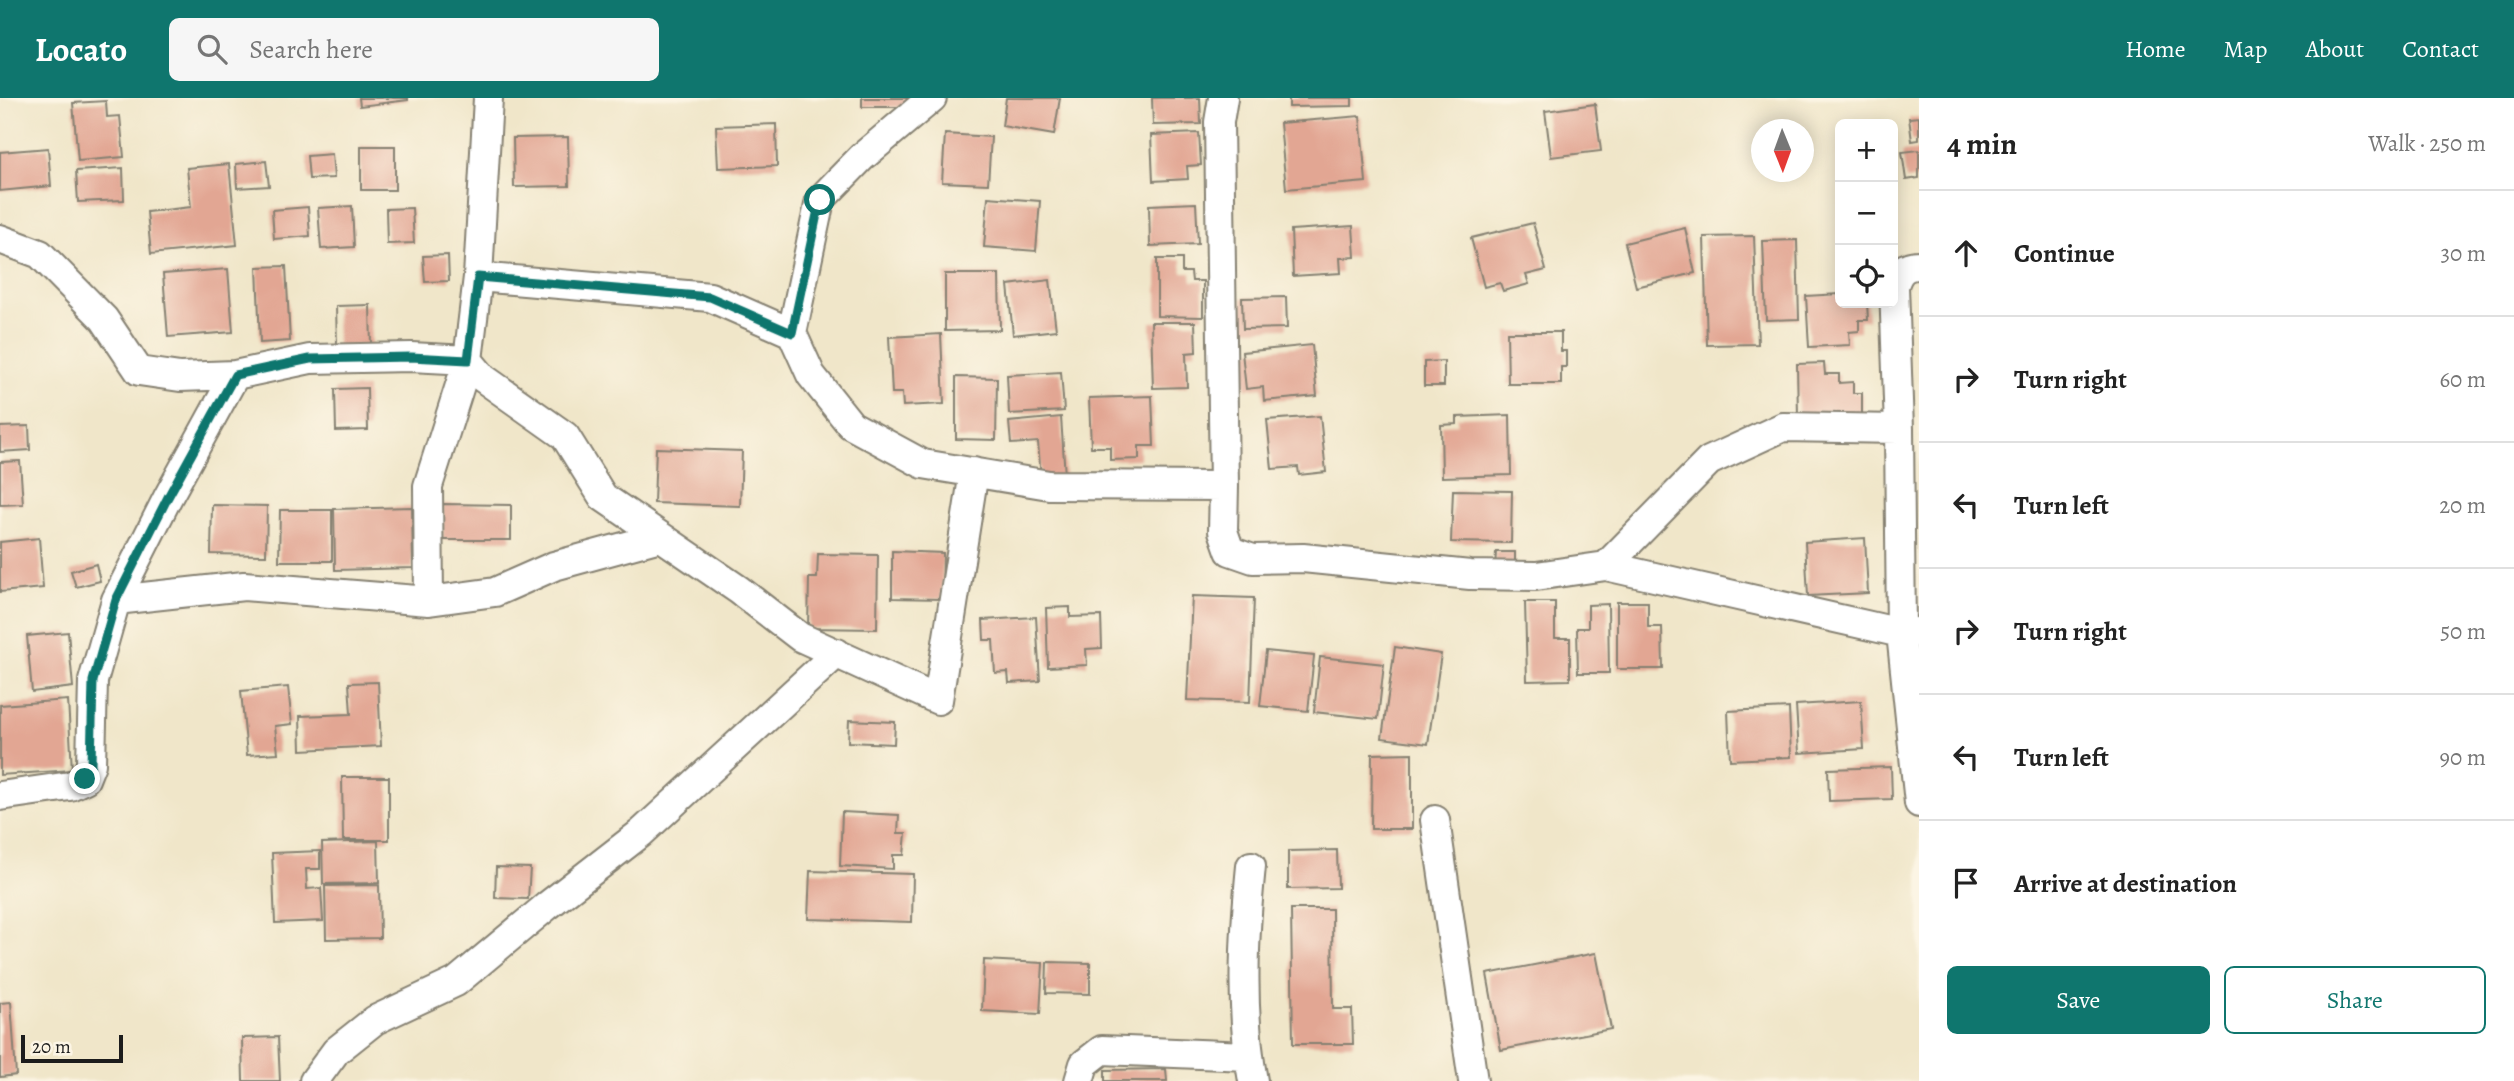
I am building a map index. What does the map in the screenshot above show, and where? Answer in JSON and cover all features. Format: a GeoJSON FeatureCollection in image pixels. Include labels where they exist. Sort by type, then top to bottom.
{"type":"FeatureCollection","features":[{"type":"Feature","properties":{"kind":"street"},"geometry":{"type":"LineString","coordinates":[[429,601],[428,486],[468,360],[478,277],[488,98]]}},
{"type":"Feature","properties":{"kind":"street"},"geometry":{"type":"LineString","coordinates":[[932,98],[862,157],[820,200],[792,333],[811,375],[851,425],[923,464],[1049,485],[1224,486]]}},
{"type":"Feature","properties":{"kind":"street"},"geometry":{"type":"LineString","coordinates":[[1223,98],[1219,122],[1223,531],[1230,551],[1253,559],[1303,558],[1470,575],[1536,576],[1606,566],[1910,632]]}},
{"type":"Feature","properties":{"kind":"street"},"geometry":{"type":"LineString","coordinates":[[0,239],[40,254],[104,319],[139,371],[180,377],[235,375],[310,359],[411,357],[468,360],[483,378],[565,436],[603,497],[739,590],[800,637],[938,700],[974,472]]}},
{"type":"Feature","properties":{"kind":"street"},"geometry":{"type":"LineString","coordinates":[[1919,265],[1910,265],[1897,274],[1894,286],[1919,803]]}},
{"type":"Feature","properties":{"kind":"street"},"geometry":{"type":"LineString","coordinates":[[478,277],[710,297],[792,333]]}},
{"type":"Feature","properties":{"kind":"street"},"geometry":{"type":"LineString","coordinates":[[0,796],[70,786],[85,779],[91,764],[93,681],[116,600],[168,497],[235,375]]}},
{"type":"Feature","properties":{"kind":"street"},"geometry":{"type":"LineString","coordinates":[[1606,566],[1709,461],[1758,438],[1783,427],[1899,429]]}},
{"type":"Feature","properties":{"kind":"street"},"geometry":{"type":"LineString","coordinates":[[116,600],[244,586],[429,601],[495,592],[554,566],[660,537]]}},
{"type":"Feature","properties":{"kind":"street"},"geometry":{"type":"LineString","coordinates":[[314,1081],[336,1051],[375,1020],[456,982],[641,833],[837,653]]}},
{"type":"Feature","properties":{"kind":"street"},"geometry":{"type":"LineString","coordinates":[[1435,820],[1473,1081]]}},
{"type":"Feature","properties":{"kind":"street"},"geometry":{"type":"LineString","coordinates":[[1079,1081],[1084,1064],[1102,1050],[1250,1068],[1245,963],[1251,866]]}},
{"type":"Feature","properties":{"kind":"building"},"geometry":{"type":"Polygon","coordinates":[[[359,98],[408,98],[408,100],[360,106],[359,98]]]}},
{"type":"Feature","properties":{"kind":"building"},"geometry":{"type":"Polygon","coordinates":[[[862,98],[909,98],[909,107],[862,107],[862,98]]]}},
{"type":"Feature","properties":{"kind":"building"},"geometry":{"type":"Polygon","coordinates":[[[1006,98],[1060,98],[1054,135],[1002,126],[1006,98]]]}},
{"type":"Feature","properties":{"kind":"building"},"geometry":{"type":"Polygon","coordinates":[[[1152,98],[1200,98],[1201,124],[1153,125],[1152,98]]]}},
{"type":"Feature","properties":{"kind":"building"},"geometry":{"type":"Polygon","coordinates":[[[1289,98],[1352,98],[1352,106],[1289,107],[1289,98]]]}},
{"type":"Feature","properties":{"kind":"building"},"geometry":{"type":"Polygon","coordinates":[[[106,101],[107,117],[120,116],[124,157],[78,161],[73,103],[106,101]]]}},
{"type":"Feature","properties":{"kind":"building"},"geometry":{"type":"Polygon","coordinates":[[[1595,104],[1601,151],[1551,157],[1545,111],[1595,104]]]}},
{"type":"Feature","properties":{"kind":"building"},"geometry":{"type":"Polygon","coordinates":[[[1360,116],[1366,182],[1286,189],[1280,123],[1360,116]]]}},
{"type":"Feature","properties":{"kind":"building"},"geometry":{"type":"Polygon","coordinates":[[[1919,117],[1919,140],[1912,141],[1909,118],[1919,117]]]}},
{"type":"Feature","properties":{"kind":"building"},"geometry":{"type":"Polygon","coordinates":[[[776,124],[777,166],[718,168],[716,126],[776,124]]]}},
{"type":"Feature","properties":{"kind":"building"},"geometry":{"type":"Polygon","coordinates":[[[1199,133],[1201,165],[1187,166],[1188,179],[1153,181],[1151,135],[1199,133]]]}},
{"type":"Feature","properties":{"kind":"building"},"geometry":{"type":"Polygon","coordinates":[[[945,134],[991,137],[988,184],[942,182],[945,134]]]}},
{"type":"Feature","properties":{"kind":"building"},"geometry":{"type":"Polygon","coordinates":[[[568,137],[569,186],[514,187],[513,138],[568,137]]]}},
{"type":"Feature","properties":{"kind":"building"},"geometry":{"type":"Polygon","coordinates":[[[361,146],[395,146],[395,190],[361,190],[361,146]]]}},
{"type":"Feature","properties":{"kind":"building"},"geometry":{"type":"Polygon","coordinates":[[[48,148],[51,186],[0,191],[0,152],[48,148]]]}},
{"type":"Feature","properties":{"kind":"building"},"geometry":{"type":"Polygon","coordinates":[[[1919,150],[1919,178],[1906,180],[1902,152],[1919,150]]]}},
{"type":"Feature","properties":{"kind":"building"},"geometry":{"type":"Polygon","coordinates":[[[332,154],[334,178],[309,179],[307,156],[332,154]]]}},
{"type":"Feature","properties":{"kind":"building"},"geometry":{"type":"Polygon","coordinates":[[[266,161],[269,186],[237,188],[236,164],[266,161]]]}},
{"type":"Feature","properties":{"kind":"building"},"geometry":{"type":"Polygon","coordinates":[[[229,164],[237,245],[151,254],[147,212],[191,207],[187,168],[229,164]]]}},
{"type":"Feature","properties":{"kind":"building"},"geometry":{"type":"Polygon","coordinates":[[[123,168],[124,200],[78,202],[76,171],[123,168]]]}},
{"type":"Feature","properties":{"kind":"building"},"geometry":{"type":"Polygon","coordinates":[[[988,197],[1040,201],[1036,251],[984,247],[988,197]]]}},
{"type":"Feature","properties":{"kind":"building"},"geometry":{"type":"Polygon","coordinates":[[[1196,203],[1198,244],[1150,246],[1149,205],[1196,203]]]}},
{"type":"Feature","properties":{"kind":"building"},"geometry":{"type":"Polygon","coordinates":[[[352,206],[354,247],[321,249],[318,208],[352,206]]]}},
{"type":"Feature","properties":{"kind":"building"},"geometry":{"type":"Polygon","coordinates":[[[308,207],[310,236],[274,239],[272,210],[308,207]]]}},
{"type":"Feature","properties":{"kind":"building"},"geometry":{"type":"Polygon","coordinates":[[[412,208],[414,243],[387,244],[386,209],[412,208]]]}},
{"type":"Feature","properties":{"kind":"building"},"geometry":{"type":"Polygon","coordinates":[[[1533,223],[1546,270],[1526,275],[1529,284],[1503,291],[1500,283],[1484,287],[1471,238],[1533,223]]]}},
{"type":"Feature","properties":{"kind":"building"},"geometry":{"type":"Polygon","coordinates":[[[1353,226],[1355,257],[1340,258],[1341,273],[1293,276],[1291,230],[1353,226]]]}},
{"type":"Feature","properties":{"kind":"building"},"geometry":{"type":"Polygon","coordinates":[[[1685,228],[1695,273],[1636,287],[1625,243],[1685,228]]]}},
{"type":"Feature","properties":{"kind":"building"},"geometry":{"type":"Polygon","coordinates":[[[1754,236],[1758,344],[1707,345],[1704,237],[1754,236]]]}},
{"type":"Feature","properties":{"kind":"building"},"geometry":{"type":"Polygon","coordinates":[[[1797,240],[1799,319],[1766,320],[1763,241],[1797,240]]]}},
{"type":"Feature","properties":{"kind":"building"},"geometry":{"type":"Polygon","coordinates":[[[448,255],[449,281],[425,282],[423,256],[448,255]]]}},
{"type":"Feature","properties":{"kind":"building"},"geometry":{"type":"Polygon","coordinates":[[[1157,259],[1182,259],[1182,272],[1191,272],[1192,281],[1203,281],[1203,317],[1157,316],[1157,259]]]}},
{"type":"Feature","properties":{"kind":"building"},"geometry":{"type":"Polygon","coordinates":[[[286,266],[290,341],[260,343],[257,267],[286,266]]]}},
{"type":"Feature","properties":{"kind":"building"},"geometry":{"type":"Polygon","coordinates":[[[228,269],[233,332],[168,337],[163,274],[228,269]]]}},
{"type":"Feature","properties":{"kind":"building"},"geometry":{"type":"Polygon","coordinates":[[[945,274],[999,274],[1000,330],[945,331],[945,274]]]}},
{"type":"Feature","properties":{"kind":"building"},"geometry":{"type":"Polygon","coordinates":[[[1050,280],[1056,330],[1013,335],[1008,285],[1050,280]]]}},
{"type":"Feature","properties":{"kind":"building"},"geometry":{"type":"Polygon","coordinates":[[[1835,294],[1835,308],[1867,308],[1868,320],[1859,320],[1859,331],[1849,332],[1850,345],[1809,347],[1806,296],[1835,294]]]}},
{"type":"Feature","properties":{"kind":"building"},"geometry":{"type":"Polygon","coordinates":[[[1286,297],[1287,328],[1243,329],[1242,298],[1286,297]]]}},
{"type":"Feature","properties":{"kind":"building"},"geometry":{"type":"Polygon","coordinates":[[[370,305],[371,346],[337,346],[336,306],[370,305]]]}},
{"type":"Feature","properties":{"kind":"building"},"geometry":{"type":"Polygon","coordinates":[[[1151,322],[1195,322],[1196,352],[1186,353],[1187,387],[1153,388],[1151,322]]]}},
{"type":"Feature","properties":{"kind":"building"},"geometry":{"type":"Polygon","coordinates":[[[1507,332],[1561,332],[1561,351],[1566,351],[1566,367],[1561,367],[1561,384],[1508,384],[1507,332]]]}},
{"type":"Feature","properties":{"kind":"building"},"geometry":{"type":"Polygon","coordinates":[[[941,334],[944,404],[903,406],[902,393],[892,393],[889,337],[941,334]]]}},
{"type":"Feature","properties":{"kind":"building"},"geometry":{"type":"Polygon","coordinates":[[[1312,345],[1317,396],[1264,401],[1263,387],[1246,389],[1242,352],[1312,345]]]}},
{"type":"Feature","properties":{"kind":"building"},"geometry":{"type":"Polygon","coordinates":[[[1444,361],[1444,386],[1424,386],[1424,362],[1444,361]]]}},
{"type":"Feature","properties":{"kind":"building"},"geometry":{"type":"Polygon","coordinates":[[[1824,363],[1825,374],[1839,374],[1839,383],[1853,382],[1853,393],[1862,393],[1862,414],[1798,416],[1797,364],[1824,363]]]}},
{"type":"Feature","properties":{"kind":"building"},"geometry":{"type":"Polygon","coordinates":[[[1061,372],[1064,411],[1009,414],[1007,375],[1061,372]]]}},
{"type":"Feature","properties":{"kind":"building"},"geometry":{"type":"Polygon","coordinates":[[[956,377],[997,378],[996,440],[956,439],[956,377]]]}},
{"type":"Feature","properties":{"kind":"building"},"geometry":{"type":"Polygon","coordinates":[[[367,388],[368,430],[336,431],[335,389],[367,388]]]}},
{"type":"Feature","properties":{"kind":"building"},"geometry":{"type":"Polygon","coordinates":[[[1152,396],[1154,446],[1139,446],[1139,459],[1110,460],[1110,447],[1091,447],[1089,398],[1152,396]]]}},
{"type":"Feature","properties":{"kind":"building"},"geometry":{"type":"Polygon","coordinates":[[[1510,415],[1511,475],[1442,477],[1441,425],[1457,424],[1457,417],[1510,415]]]}},
{"type":"Feature","properties":{"kind":"building"},"geometry":{"type":"Polygon","coordinates":[[[1320,416],[1326,472],[1299,475],[1298,467],[1272,469],[1267,420],[1320,416]]]}},
{"type":"Feature","properties":{"kind":"building"},"geometry":{"type":"Polygon","coordinates":[[[1061,417],[1065,476],[1041,477],[1038,442],[1011,444],[1009,422],[1061,417]]]}},
{"type":"Feature","properties":{"kind":"building"},"geometry":{"type":"Polygon","coordinates":[[[29,426],[30,450],[0,452],[0,427],[29,426]]]}},
{"type":"Feature","properties":{"kind":"building"},"geometry":{"type":"Polygon","coordinates":[[[656,448],[742,451],[740,506],[654,503],[656,448]]]}},
{"type":"Feature","properties":{"kind":"building"},"geometry":{"type":"Polygon","coordinates":[[[20,461],[23,504],[0,505],[0,462],[20,461]]]}},
{"type":"Feature","properties":{"kind":"building"},"geometry":{"type":"Polygon","coordinates":[[[1453,490],[1512,491],[1511,543],[1451,542],[1453,490]]]}},
{"type":"Feature","properties":{"kind":"building"},"geometry":{"type":"Polygon","coordinates":[[[443,504],[511,505],[511,540],[443,540],[443,504]]]}},
{"type":"Feature","properties":{"kind":"building"},"geometry":{"type":"Polygon","coordinates":[[[212,505],[267,506],[266,555],[211,554],[212,505]]]}},
{"type":"Feature","properties":{"kind":"building"},"geometry":{"type":"Polygon","coordinates":[[[412,507],[413,568],[335,570],[334,509],[412,507]]]}},
{"type":"Feature","properties":{"kind":"building"},"geometry":{"type":"Polygon","coordinates":[[[280,510],[332,510],[332,561],[279,561],[280,510]]]}},
{"type":"Feature","properties":{"kind":"building"},"geometry":{"type":"Polygon","coordinates":[[[39,538],[43,588],[0,592],[0,542],[39,538]]]}},
{"type":"Feature","properties":{"kind":"building"},"geometry":{"type":"Polygon","coordinates":[[[1865,538],[1868,593],[1808,596],[1805,542],[1865,538]]]}},
{"type":"Feature","properties":{"kind":"building"},"geometry":{"type":"Polygon","coordinates":[[[892,551],[943,553],[942,599],[892,598],[892,551]]]}},
{"type":"Feature","properties":{"kind":"building"},"geometry":{"type":"Polygon","coordinates":[[[1496,552],[1515,552],[1515,569],[1495,568],[1496,552]]]}},
{"type":"Feature","properties":{"kind":"building"},"geometry":{"type":"Polygon","coordinates":[[[818,554],[878,555],[877,629],[808,628],[809,578],[817,578],[818,554]]]}},
{"type":"Feature","properties":{"kind":"building"},"geometry":{"type":"Polygon","coordinates":[[[96,564],[100,581],[76,587],[71,571],[96,564]]]}},
{"type":"Feature","properties":{"kind":"building"},"geometry":{"type":"Polygon","coordinates":[[[1192,596],[1254,598],[1250,702],[1187,700],[1192,596]]]}},
{"type":"Feature","properties":{"kind":"building"},"geometry":{"type":"Polygon","coordinates":[[[1525,602],[1555,602],[1555,638],[1570,638],[1570,680],[1527,681],[1525,602]]]}},
{"type":"Feature","properties":{"kind":"building"},"geometry":{"type":"Polygon","coordinates":[[[1617,602],[1648,602],[1648,627],[1662,627],[1663,669],[1617,669],[1617,602]]]}},
{"type":"Feature","properties":{"kind":"building"},"geometry":{"type":"Polygon","coordinates":[[[1608,604],[1609,673],[1578,673],[1577,628],[1588,628],[1588,605],[1608,604]]]}},
{"type":"Feature","properties":{"kind":"building"},"geometry":{"type":"Polygon","coordinates":[[[1070,607],[1070,617],[1101,616],[1102,648],[1086,649],[1087,665],[1048,667],[1046,608],[1070,607]]]}},
{"type":"Feature","properties":{"kind":"building"},"geometry":{"type":"Polygon","coordinates":[[[1036,617],[1040,681],[1009,683],[1008,672],[995,673],[993,640],[984,640],[983,620],[1036,617]]]}},
{"type":"Feature","properties":{"kind":"building"},"geometry":{"type":"Polygon","coordinates":[[[68,632],[73,687],[32,692],[27,636],[68,632]]]}},
{"type":"Feature","properties":{"kind":"building"},"geometry":{"type":"Polygon","coordinates":[[[1395,647],[1441,654],[1428,744],[1382,738],[1395,647]]]}},
{"type":"Feature","properties":{"kind":"building"},"geometry":{"type":"Polygon","coordinates":[[[1266,651],[1314,656],[1308,711],[1260,706],[1266,651]]]}},
{"type":"Feature","properties":{"kind":"building"},"geometry":{"type":"Polygon","coordinates":[[[1320,657],[1384,664],[1378,719],[1314,712],[1320,657]]]}},
{"type":"Feature","properties":{"kind":"building"},"geometry":{"type":"Polygon","coordinates":[[[378,682],[381,746],[301,750],[300,716],[351,714],[349,683],[378,682]]]}},
{"type":"Feature","properties":{"kind":"building"},"geometry":{"type":"Polygon","coordinates":[[[288,687],[292,724],[275,726],[278,753],[247,755],[241,691],[288,687]]]}},
{"type":"Feature","properties":{"kind":"building"},"geometry":{"type":"Polygon","coordinates":[[[68,700],[72,770],[0,775],[0,705],[68,700]]]}},
{"type":"Feature","properties":{"kind":"building"},"geometry":{"type":"Polygon","coordinates":[[[1861,701],[1864,749],[1799,753],[1796,705],[1861,701]]]}},
{"type":"Feature","properties":{"kind":"building"},"geometry":{"type":"Polygon","coordinates":[[[1789,708],[1791,757],[1730,760],[1728,711],[1789,708]]]}},
{"type":"Feature","properties":{"kind":"building"},"geometry":{"type":"Polygon","coordinates":[[[849,720],[895,722],[894,744],[848,742],[849,720]]]}},
{"type":"Feature","properties":{"kind":"building"},"geometry":{"type":"Polygon","coordinates":[[[1412,753],[1412,829],[1371,829],[1372,754],[1412,753]]]}},
{"type":"Feature","properties":{"kind":"building"},"geometry":{"type":"Polygon","coordinates":[[[1891,767],[1892,799],[1829,801],[1828,769],[1891,767]]]}},
{"type":"Feature","properties":{"kind":"building"},"geometry":{"type":"Polygon","coordinates":[[[342,777],[389,777],[389,840],[343,840],[342,777]]]}},
{"type":"Feature","properties":{"kind":"building"},"geometry":{"type":"Polygon","coordinates":[[[842,812],[899,815],[898,833],[906,833],[904,855],[893,855],[893,869],[840,866],[842,812]]]}},
{"type":"Feature","properties":{"kind":"building"},"geometry":{"type":"Polygon","coordinates":[[[378,841],[379,883],[323,884],[322,843],[378,841]]]}},
{"type":"Feature","properties":{"kind":"building"},"geometry":{"type":"Polygon","coordinates":[[[1337,850],[1338,888],[1288,889],[1288,851],[1337,850]]]}},
{"type":"Feature","properties":{"kind":"building"},"geometry":{"type":"Polygon","coordinates":[[[320,851],[320,869],[306,869],[307,889],[321,888],[323,921],[275,923],[272,853],[320,851]]]}},
{"type":"Feature","properties":{"kind":"building"},"geometry":{"type":"Polygon","coordinates":[[[496,867],[530,868],[528,899],[495,898],[496,867]]]}},
{"type":"Feature","properties":{"kind":"building"},"geometry":{"type":"Polygon","coordinates":[[[810,871],[913,874],[912,922],[808,919],[810,871]]]}},
{"type":"Feature","properties":{"kind":"building"},"geometry":{"type":"Polygon","coordinates":[[[379,885],[380,938],[326,939],[325,886],[379,885]]]}},
{"type":"Feature","properties":{"kind":"building"},"geometry":{"type":"Polygon","coordinates":[[[1291,909],[1332,909],[1333,1009],[1352,1009],[1353,1044],[1293,1044],[1291,909]]]}},
{"type":"Feature","properties":{"kind":"building"},"geometry":{"type":"Polygon","coordinates":[[[1596,953],[1611,1029],[1501,1050],[1487,974],[1596,953]]]}},
{"type":"Feature","properties":{"kind":"building"},"geometry":{"type":"Polygon","coordinates":[[[984,960],[1043,963],[1040,1014],[982,1011],[984,960]]]}},
{"type":"Feature","properties":{"kind":"building"},"geometry":{"type":"Polygon","coordinates":[[[1047,962],[1090,963],[1090,994],[1046,993],[1047,962]]]}},
{"type":"Feature","properties":{"kind":"building"},"geometry":{"type":"Polygon","coordinates":[[[11,1002],[16,1075],[0,1077],[0,1003],[11,1002]]]}},
{"type":"Feature","properties":{"kind":"building"},"geometry":{"type":"Polygon","coordinates":[[[278,1037],[280,1081],[243,1081],[242,1038],[278,1037]]]}},
{"type":"Feature","properties":{"kind":"building"},"geometry":{"type":"Polygon","coordinates":[[[1166,1069],[1167,1081],[1105,1081],[1105,1070],[1166,1069]]]}},
{"type":"Feature","properties":{"kind":"route"},"geometry":{"type":"LineString","coordinates":[[85,779],[91,764],[93,681],[116,600],[168,497],[235,375],[310,359],[411,357],[468,360],[478,277],[710,297],[792,333],[820,200]]}}]}
